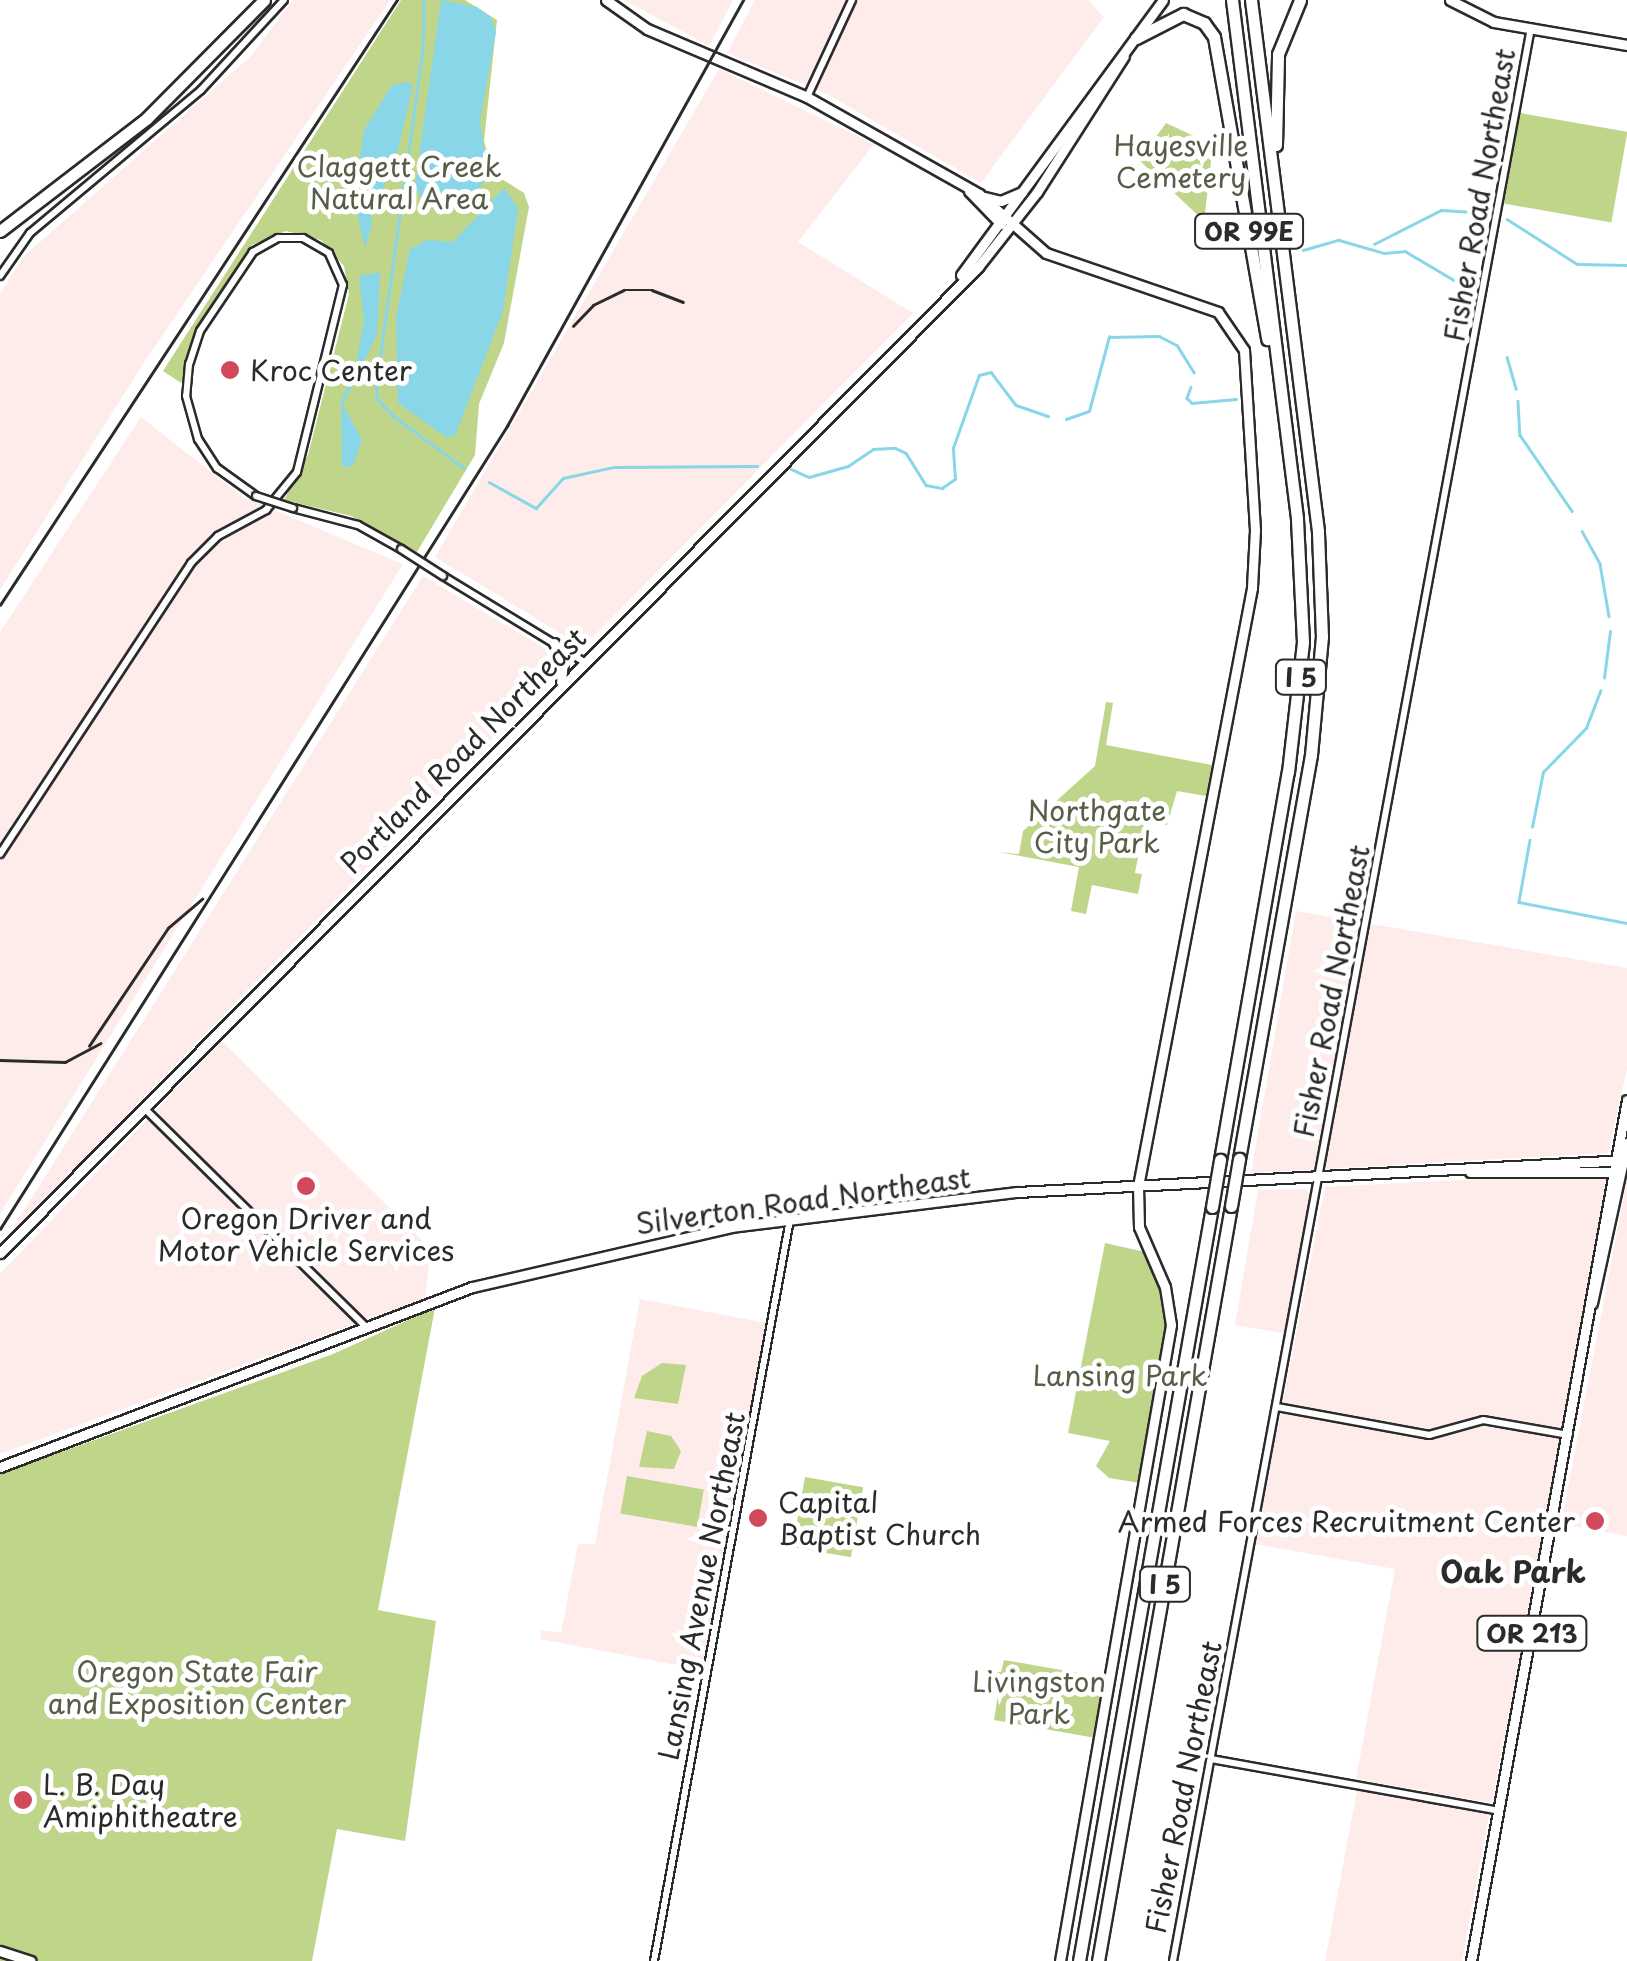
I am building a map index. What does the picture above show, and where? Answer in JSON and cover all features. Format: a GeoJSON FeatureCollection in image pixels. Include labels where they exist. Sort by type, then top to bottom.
{"type":"FeatureCollection","features":[{"type":"Feature","properties":{"kind":"highway"},"geometry":{"type":"LineString","coordinates":[[0,222],[137,117],[254,0]]}},
{"type":"Feature","properties":{"kind":"highway"},"geometry":{"type":"LineString","coordinates":[[0,231],[135,129],[264,0]]}},
{"type":"Feature","properties":{"kind":"highway","name":"I 5"},"geometry":{"type":"LineString","coordinates":[[1079,1961],[1298,704],[1304,626],[1297,518],[1229,0]]}},
{"type":"Feature","properties":{"kind":"highway","name":"I 5"},"geometry":{"type":"LineString","coordinates":[[1098,1961],[1306,786],[1322,656],[1318,532],[1251,0]]}},
{"type":"Feature","properties":{"kind":"highway"},"geometry":{"type":"LineString","coordinates":[[1278,214],[1275,71],[1300,0]]}},
{"type":"Feature","properties":{"kind":"highway","name":"OR 99E"},"geometry":{"type":"LineString","coordinates":[[1136,38],[1183,14],[1204,23],[1214,37],[1297,518]]}},
{"type":"Feature","properties":{"kind":"main road"},"geometry":{"type":"LineString","coordinates":[[606,0],[658,34],[807,98],[969,191],[1001,201],[1024,191]]}},
{"type":"Feature","properties":{"kind":"main road","name":"Portland Road Northeast"},"geometry":{"type":"LineString","coordinates":[[0,1253],[1011,228],[1163,0]]}},
{"type":"Feature","properties":{"kind":"main road"},"geometry":{"type":"LineString","coordinates":[[1450,0],[1480,18],[1627,45]]}},
{"type":"Feature","properties":{"kind":"main road","name":"Portland Road Northeast"},"geometry":{"type":"LineString","coordinates":[[959,280],[1124,56]]}},
{"type":"Feature","properties":{"kind":"main road"},"geometry":{"type":"LineString","coordinates":[[969,191],[1046,254],[1206,306],[1234,328],[1246,363],[1255,565],[1138,1186],[1139,1227],[1166,1287],[1171,1325],[1060,1961]]}},
{"type":"Feature","properties":{"kind":"main road"},"geometry":{"type":"LineString","coordinates":[[983,196],[1001,220]]}},
{"type":"Feature","properties":{"kind":"main road"},"geometry":{"type":"LineString","coordinates":[[554,643],[563,660],[560,684]]}},
{"type":"Feature","properties":{"kind":"main road"},"geometry":{"type":"LineString","coordinates":[[1621,1166],[1627,1100]]}},
{"type":"Feature","properties":{"kind":"main road"},"geometry":{"type":"LineString","coordinates":[[1621,1166],[1627,1143]]}},
{"type":"Feature","properties":{"kind":"main road","name":"Silverton Road Northeast"},"geometry":{"type":"LineString","coordinates":[[0,1467],[368,1330],[446,1296],[540,1268],[790,1218],[1017,1192],[1621,1166]]}},
{"type":"Feature","properties":{"kind":"main road","name":"OR 213"},"geometry":{"type":"LineString","coordinates":[[1470,1961],[1569,1435],[1598,1252],[1621,1166]]}},
{"type":"Feature","properties":{"kind":"main road","name":"OR 213"},"geometry":{"type":"LineString","coordinates":[[1592,1303],[1601,1282],[1621,1166]]}},
{"type":"Feature","properties":{"kind":"main road"},"geometry":{"type":"LineString","coordinates":[[1598,1252],[1601,1282]]}},
{"type":"Feature","properties":{"kind":"main road"},"geometry":{"type":"LineString","coordinates":[[0,1952],[30,1961]]}},
{"type":"Feature","properties":{"kind":"street"},"geometry":{"type":"LineString","coordinates":[[0,276],[30,234],[178,112],[284,0]]}},
{"type":"Feature","properties":{"kind":"street"},"geometry":{"type":"LineString","coordinates":[[807,98],[852,0]]}},
{"type":"Feature","properties":{"kind":"street","name":"Fisher Road Northeast"},"geometry":{"type":"LineString","coordinates":[[1174,1961],[1530,28]]}},
{"type":"Feature","properties":{"kind":"street"},"geometry":{"type":"LineString","coordinates":[[0,854],[191,563],[240,525],[281,495],[299,467],[341,304],[337,264],[303,238],[278,238],[253,252],[200,331],[189,364],[188,407],[198,439],[217,468],[256,496],[293,508],[358,525],[582,661]]}},
{"type":"Feature","properties":{"kind":"street"},"geometry":{"type":"LineString","coordinates":[[144,1107],[368,1330]]}},
{"type":"Feature","properties":{"kind":"street","name":"Lansing Avenue Northeast"},"geometry":{"type":"LineString","coordinates":[[654,1961],[790,1218]]}},
{"type":"Feature","properties":{"kind":"street"},"geometry":{"type":"LineString","coordinates":[[1278,1408],[1429,1435],[1483,1420],[1569,1435]]}},
{"type":"Feature","properties":{"kind":"street"},"geometry":{"type":"LineString","coordinates":[[1211,1759],[1498,1811]]}},
{"type":"Feature","properties":{"kind":"shaded area"},"geometry":{"type":"Polygon","coordinates":[[[293,0],[390,0],[145,361],[0,590],[0,294],[23,257],[251,56],[293,0]]]}},
{"type":"Feature","properties":{"kind":"shaded area"},"geometry":{"type":"Polygon","coordinates":[[[624,0],[733,0],[709,46],[624,0]]]}},
{"type":"Feature","properties":{"kind":"shaded area"},"geometry":{"type":"Polygon","coordinates":[[[755,0],[1088,0],[1104,17],[981,183],[825,93],[727,53],[755,0]]]}},
{"type":"Feature","properties":{"kind":"shaded area"},"geometry":{"type":"Polygon","coordinates":[[[719,69],[874,144],[798,242],[913,313],[583,647],[435,557],[719,69]]]}},
{"type":"Feature","properties":{"kind":"shaded area"},"geometry":{"type":"Polygon","coordinates":[[[141,417],[243,497],[403,564],[0,1214],[0,632],[141,417]]]}},
{"type":"Feature","properties":{"kind":"shaded area"},"geometry":{"type":"Polygon","coordinates":[[[423,576],[546,649],[552,678],[7,1237],[423,576]]]}},
{"type":"Feature","properties":{"kind":"shaded area"},"geometry":{"type":"Polygon","coordinates":[[[1296,911],[1627,968],[1627,1069],[1608,1153],[1251,1173],[1296,911]]]}},
{"type":"Feature","properties":{"kind":"shaded area"},"geometry":{"type":"Polygon","coordinates":[[[222,1041],[431,1249],[425,1298],[0,1454],[0,1274],[222,1041]]]}},
{"type":"Feature","properties":{"kind":"shaded area"},"geometry":{"type":"Polygon","coordinates":[[[1513,1177],[1609,1179],[1492,1803],[1356,1779],[1395,1569],[1255,1544],[1325,1187],[1513,1177]]]}},
{"type":"Feature","properties":{"kind":"shaded area"},"geometry":{"type":"Polygon","coordinates":[[[1627,1180],[1627,1536],[1561,1524],[1627,1180]]]}},
{"type":"Feature","properties":{"kind":"shaded area"},"geometry":{"type":"Polygon","coordinates":[[[1305,1189],[1311,1193],[1288,1334],[1235,1325],[1258,1190],[1305,1189]]]}},
{"type":"Feature","properties":{"kind":"shaded area"},"geometry":{"type":"Polygon","coordinates":[[[640,1299],[767,1323],[703,1670],[540,1639],[541,1630],[561,1633],[578,1544],[595,1544],[640,1299]]]}},
{"type":"Feature","properties":{"kind":"shaded area"},"geometry":{"type":"Polygon","coordinates":[[[1357,1790],[1489,1814],[1462,1961],[1325,1961],[1357,1790]]]}},
{"type":"Feature","properties":{"kind":"green space","name":"Claggett Creek Natural Area"},"geometry":{"type":"Polygon","coordinates":[[[401,0],[465,0],[497,20],[484,141],[494,174],[524,193],[529,207],[504,343],[479,404],[475,455],[417,552],[351,516],[284,500],[308,455],[349,294],[344,266],[321,240],[286,231],[252,245],[195,331],[181,383],[163,371],[401,0]]]}},
{"type":"Feature","properties":{"kind":"green space"},"geometry":{"type":"Polygon","coordinates":[[[1520,113],[1627,132],[1611,223],[1504,204],[1520,113]]]}},
{"type":"Feature","properties":{"kind":"green space","name":"Hayesville Cemetery"},"geometry":{"type":"Polygon","coordinates":[[[1166,123],[1213,145],[1204,221],[1139,160],[1166,123]]]}},
{"type":"Feature","properties":{"kind":"green space","name":"Northgate City Park"},"geometry":{"type":"Polygon","coordinates":[[[1106,702],[1113,703],[1106,745],[1212,765],[1206,796],[1177,791],[1167,825],[1145,821],[1135,873],[1142,874],[1138,894],[1092,885],[1086,914],[1071,911],[1079,867],[999,852],[1019,854],[1023,831],[1095,766],[1106,702]]]}},
{"type":"Feature","properties":{"kind":"green space","name":"Lansing Park"},"geometry":{"type":"Polygon","coordinates":[[[1105,1243],[1145,1252],[1168,1310],[1140,1483],[1109,1478],[1096,1466],[1110,1441],[1068,1433],[1105,1243]]]}},
{"type":"Feature","properties":{"kind":"green space","name":"Oregon State Fair and Exposition Center"},"geometry":{"type":"Polygon","coordinates":[[[435,1308],[378,1610],[436,1621],[405,1841],[337,1829],[312,1961],[0,1961],[0,1474],[333,1354],[435,1308]]]}},
{"type":"Feature","properties":{"kind":"green space"},"geometry":{"type":"Polygon","coordinates":[[[662,1363],[686,1365],[678,1404],[634,1398],[642,1376],[662,1363]]]}},
{"type":"Feature","properties":{"kind":"green space"},"geometry":{"type":"Polygon","coordinates":[[[647,1431],[671,1436],[681,1451],[674,1469],[639,1467],[647,1431]]]}},
{"type":"Feature","properties":{"kind":"green space"},"geometry":{"type":"Polygon","coordinates":[[[627,1476],[704,1490],[697,1527],[620,1513],[627,1476]]]}},
{"type":"Feature","properties":{"kind":"green space"},"geometry":{"type":"Polygon","coordinates":[[[805,1477],[863,1487],[851,1557],[793,1547],[805,1477]]]}},
{"type":"Feature","properties":{"kind":"green space","name":"Livingston Park"},"geometry":{"type":"Polygon","coordinates":[[[1004,1660],[1106,1678],[1096,1738],[994,1720],[1001,1676],[983,1672],[1001,1672],[1004,1660]]]}},
{"type":"Feature","properties":{"kind":"water"},"geometry":{"type":"Polygon","coordinates":[[[441,0],[477,7],[491,17],[496,32],[480,121],[488,176],[465,207],[443,211],[422,201],[415,186],[441,0]]]}},
{"type":"Feature","properties":{"kind":"water"},"geometry":{"type":"Polygon","coordinates":[[[408,82],[413,86],[396,157],[382,191],[369,200],[372,225],[365,248],[354,199],[364,130],[392,85],[408,82]]]}},
{"type":"Feature","properties":{"kind":"water"},"geometry":{"type":"Polygon","coordinates":[[[504,188],[518,208],[503,311],[455,436],[446,437],[398,403],[396,317],[410,249],[427,240],[453,242],[504,188]]]}},
{"type":"Feature","properties":{"kind":"water"},"geometry":{"type":"Polygon","coordinates":[[[380,272],[377,335],[343,405],[362,440],[353,466],[342,467],[341,401],[355,370],[364,321],[359,276],[380,272]]]}},
{"type":"Feature","properties":{"kind":"waterway"},"geometry":{"type":"LineString","coordinates":[[424,0],[423,50],[376,387],[378,400],[395,417],[464,468]]}},
{"type":"Feature","properties":{"kind":"waterway"},"geometry":{"type":"LineString","coordinates":[[1374,244],[1441,210],[1488,213]]}},
{"type":"Feature","properties":{"kind":"waterway"},"geometry":{"type":"LineString","coordinates":[[1507,219],[1577,264],[1627,265]]}},
{"type":"Feature","properties":{"kind":"waterway"},"geometry":{"type":"LineString","coordinates":[[1303,250],[1339,240],[1384,253],[1405,251],[1474,292]]}},
{"type":"Feature","properties":{"kind":"waterway"},"geometry":{"type":"LineString","coordinates":[[1066,419],[1089,411],[1109,337],[1159,336],[1177,345],[1194,372]]}},
{"type":"Feature","properties":{"kind":"waterway"},"geometry":{"type":"LineString","coordinates":[[1507,357],[1516,389]]}},
{"type":"Feature","properties":{"kind":"waterway"},"geometry":{"type":"LineString","coordinates":[[791,469],[809,477],[848,466],[873,449],[895,448],[906,453],[926,485],[942,488],[955,479],[953,448],[979,375],[991,372],[1016,405],[1048,416]]}},
{"type":"Feature","properties":{"kind":"waterway"},"geometry":{"type":"LineString","coordinates":[[1191,387],[1187,398],[1192,403],[1236,399]]}},
{"type":"Feature","properties":{"kind":"waterway"},"geometry":{"type":"LineString","coordinates":[[1518,401],[1520,435],[1572,511]]}},
{"type":"Feature","properties":{"kind":"waterway"},"geometry":{"type":"LineString","coordinates":[[489,482],[536,508],[563,478],[614,467],[757,466]]}},
{"type":"Feature","properties":{"kind":"waterway"},"geometry":{"type":"LineString","coordinates":[[1582,531],[1600,564],[1609,616]]}},
{"type":"Feature","properties":{"kind":"waterway"},"geometry":{"type":"LineString","coordinates":[[1604,678],[1610,631]]}},
{"type":"Feature","properties":{"kind":"waterway"},"geometry":{"type":"LineString","coordinates":[[1532,827],[1543,772],[1586,728],[1600,691]]}},
{"type":"Feature","properties":{"kind":"waterway"},"geometry":{"type":"LineString","coordinates":[[1530,840],[1519,902],[1627,923]]}},
{"type":"Feature","properties":{"kind":"railway"},"geometry":{"type":"LineString","coordinates":[[0,605],[397,0]]}},
{"type":"Feature","properties":{"kind":"railway"},"geometry":{"type":"LineString","coordinates":[[0,1229],[507,426],[743,0]]}},
{"type":"Feature","properties":{"kind":"railway"},"geometry":{"type":"LineString","coordinates":[[573,326],[593,305],[624,290],[652,290],[683,302]]}},
{"type":"Feature","properties":{"kind":"railway"},"geometry":{"type":"LineString","coordinates":[[89,1046],[168,928],[202,899]]}},
{"type":"Feature","properties":{"kind":"railway"},"geometry":{"type":"LineString","coordinates":[[0,1060],[65,1062],[100,1043]]}},
{"type":"Feature","properties":{"kind":"place","name":"Kroc Center"},"geometry":{"type":"Point","coordinates":[230,370]}},
{"type":"Feature","properties":{"kind":"place","name":"Oregon Driver and Motor Vehicle Services"},"geometry":{"type":"Point","coordinates":[306,1186]}},
{"type":"Feature","properties":{"kind":"place","name":"Capital Baptist Church"},"geometry":{"type":"Point","coordinates":[758,1518]}},
{"type":"Feature","properties":{"kind":"place","name":"Armed Forces Recruitment Center"},"geometry":{"type":"Point","coordinates":[1595,1521]}},
{"type":"Feature","properties":{"kind":"place","name":"L. B. Day Amiphitheatre"},"geometry":{"type":"Point","coordinates":[23,1800]}},
{"type":"Feature","properties":{"kind":"district","name":"Oak Park"},"geometry":{"type":"Point","coordinates":[1513,1571]}}]}
